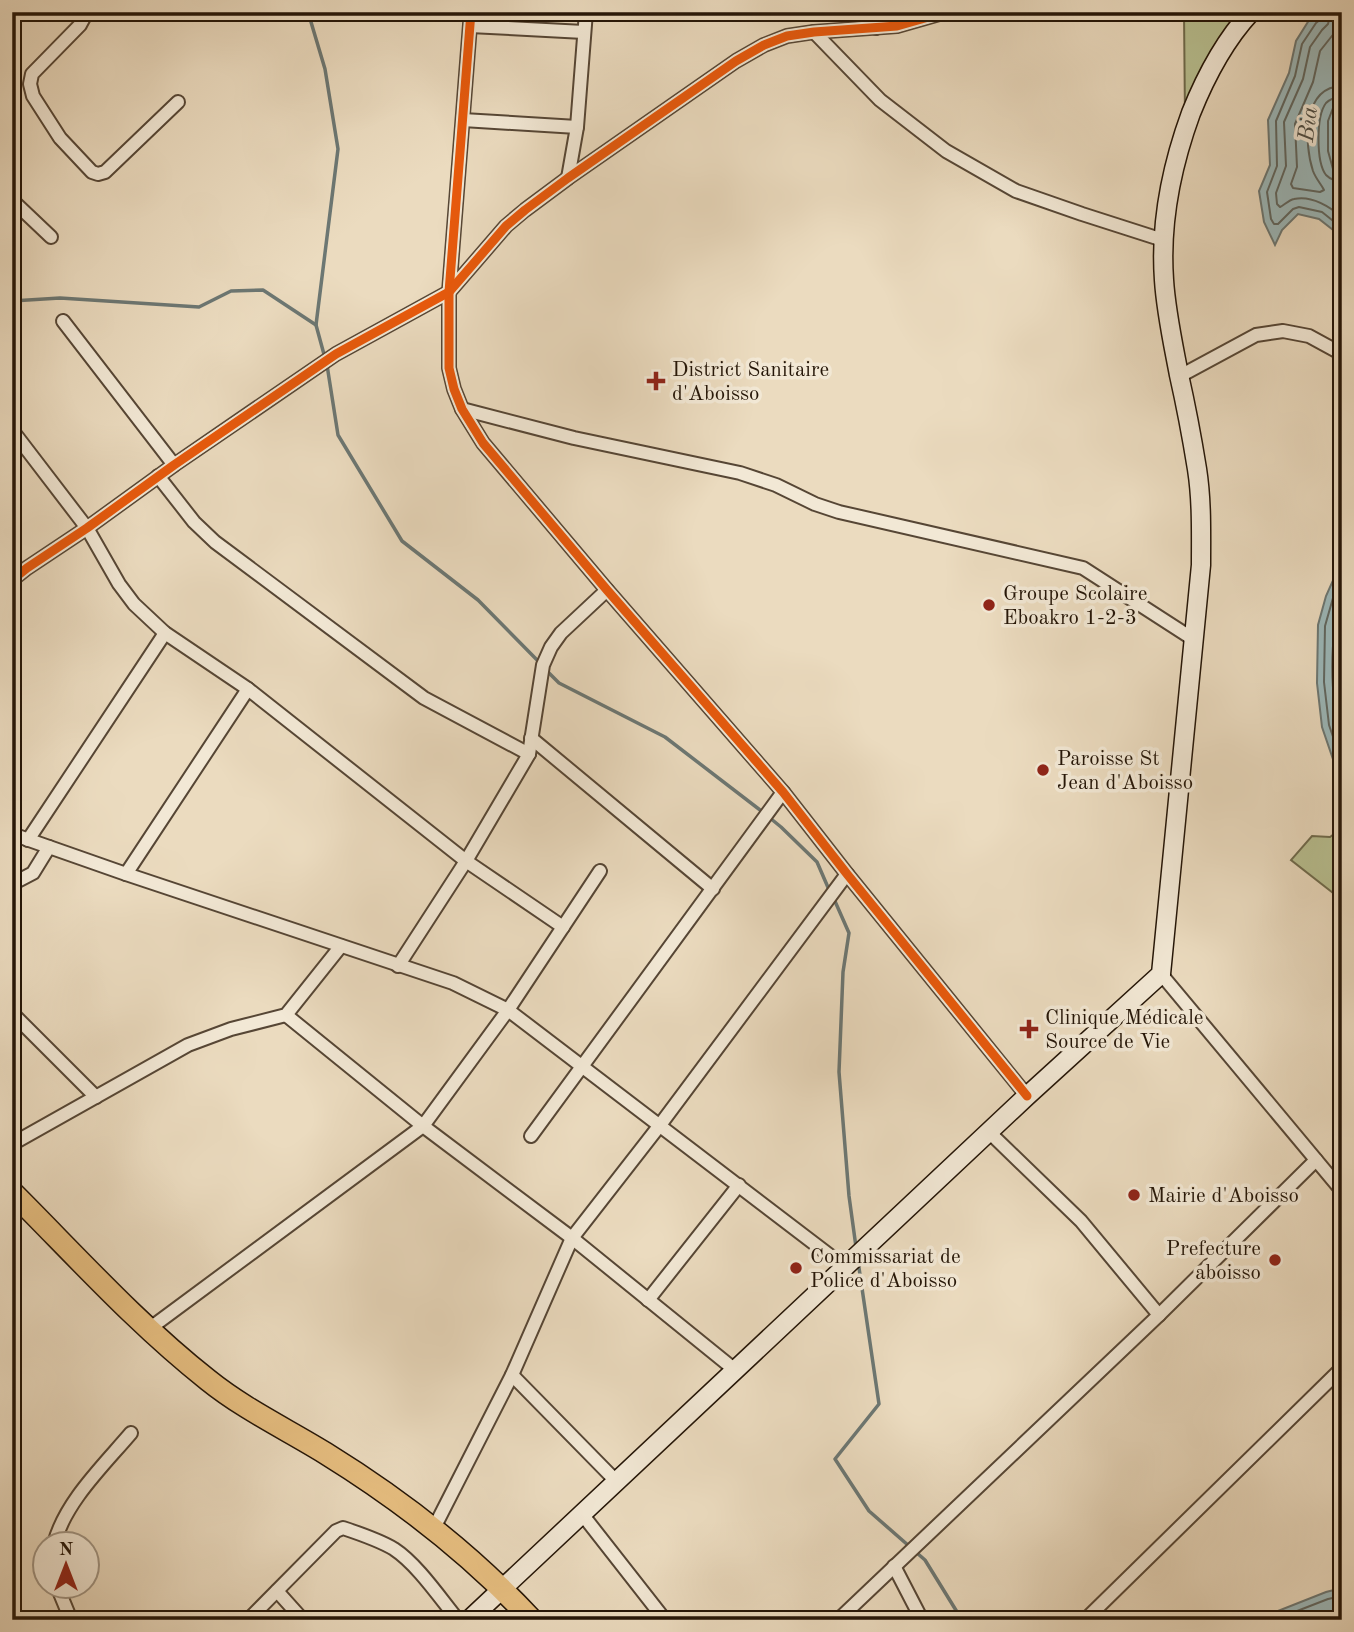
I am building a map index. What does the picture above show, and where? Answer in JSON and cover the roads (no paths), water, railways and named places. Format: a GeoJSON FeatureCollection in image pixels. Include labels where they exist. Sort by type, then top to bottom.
{"type":"FeatureCollection","features":[{"type":"Feature","properties":{"kind":"highway"},"geometry":{"type":"LineString","coordinates":[[12,1192],[149,1329],[218,1387],[370,1482],[434,1528],[503,1588],[532,1620]]}},
{"type":"Feature","properties":{"kind":"main road"},"geometry":{"type":"LineString","coordinates":[[469,1620],[1027,1096],[1161,974],[1201,565],[1201,516],[1197,472],[1168,323],[1163,240],[1181,139],[1219,57],[1251,12]]}},
{"type":"Feature","properties":{"kind":"street"},"geometry":{"type":"LineString","coordinates":[[88,12],[80,25],[32,74],[30,84],[33,96],[60,138],[92,172],[105,172],[178,102]]}},
{"type":"Feature","properties":{"kind":"street"},"geometry":{"type":"LineString","coordinates":[[471,12],[449,292],[449,368],[462,409],[483,443],[783,792],[1027,1096]]}},
{"type":"Feature","properties":{"kind":"street"},"geometry":{"type":"LineString","coordinates":[[568,178],[577,127],[586,12]]}},
{"type":"Feature","properties":{"kind":"street"},"geometry":{"type":"LineString","coordinates":[[870,12],[876,27]]}},
{"type":"Feature","properties":{"kind":"street"},"geometry":{"type":"LineString","coordinates":[[896,12],[897,26]]}},
{"type":"Feature","properties":{"kind":"street"},"geometry":{"type":"LineString","coordinates":[[12,580],[336,354],[449,292],[506,226],[525,210],[736,61],[787,36],[897,26],[946,12]]}},
{"type":"Feature","properties":{"kind":"street"},"geometry":{"type":"LineString","coordinates":[[470,26],[584,32]]}},
{"type":"Feature","properties":{"kind":"street"},"geometry":{"type":"LineString","coordinates":[[814,32],[880,100],[946,151],[1016,191],[1163,240]]}},
{"type":"Feature","properties":{"kind":"street"},"geometry":{"type":"LineString","coordinates":[[463,120],[577,127]]}},
{"type":"Feature","properties":{"kind":"street"},"geometry":{"type":"LineString","coordinates":[[12,200],[51,237]]}},
{"type":"Feature","properties":{"kind":"street"},"geometry":{"type":"LineString","coordinates":[[63,321],[174,465]]}},
{"type":"Feature","properties":{"kind":"street"},"geometry":{"type":"LineString","coordinates":[[1180,376],[1256,335],[1283,331],[1309,336],[1342,354]]}},
{"type":"Feature","properties":{"kind":"street"},"geometry":{"type":"LineString","coordinates":[[462,409],[574,438],[740,473],[839,512],[1083,568],[1193,639]]}},
{"type":"Feature","properties":{"kind":"street"},"geometry":{"type":"LineString","coordinates":[[12,429],[87,528],[119,584],[134,604],[165,633],[248,689],[466,861],[563,927]]}},
{"type":"Feature","properties":{"kind":"street"},"geometry":{"type":"LineString","coordinates":[[158,476],[194,522],[215,542],[424,698],[529,754]]}},
{"type":"Feature","properties":{"kind":"street"},"geometry":{"type":"LineString","coordinates":[[398,966],[466,861],[529,754],[543,665],[551,648],[561,633],[607,590]]}},
{"type":"Feature","properties":{"kind":"street"},"geometry":{"type":"LineString","coordinates":[[28,839],[165,633]]}},
{"type":"Feature","properties":{"kind":"street"},"geometry":{"type":"LineString","coordinates":[[126,874],[248,689]]}},
{"type":"Feature","properties":{"kind":"street"},"geometry":{"type":"LineString","coordinates":[[531,737],[713,889]]}},
{"type":"Feature","properties":{"kind":"street"},"geometry":{"type":"LineString","coordinates":[[531,1136],[783,792]]}},
{"type":"Feature","properties":{"kind":"street"},"geometry":{"type":"LineString","coordinates":[[12,834],[453,983],[508,1010],[845,1266]]}},
{"type":"Feature","properties":{"kind":"street"},"geometry":{"type":"LineString","coordinates":[[12,884],[33,873],[49,847]]}},
{"type":"Feature","properties":{"kind":"street"},"geometry":{"type":"LineString","coordinates":[[149,1329],[423,1126],[508,1010],[600,871]]}},
{"type":"Feature","properties":{"kind":"street"},"geometry":{"type":"LineString","coordinates":[[434,1528],[512,1375],[572,1238],[847,874]]}},
{"type":"Feature","properties":{"kind":"street"},"geometry":{"type":"LineString","coordinates":[[12,1144],[188,1045],[286,1015],[341,946]]}},
{"type":"Feature","properties":{"kind":"street"},"geometry":{"type":"LineString","coordinates":[[1161,974],[1342,1191]]}},
{"type":"Feature","properties":{"kind":"street"},"geometry":{"type":"LineString","coordinates":[[12,1013],[96,1097]]}},
{"type":"Feature","properties":{"kind":"street"},"geometry":{"type":"LineString","coordinates":[[286,1015],[423,1126],[572,1238],[735,1370]]}},
{"type":"Feature","properties":{"kind":"street"},"geometry":{"type":"LineString","coordinates":[[989,1132],[1081,1221],[1158,1315]]}},
{"type":"Feature","properties":{"kind":"street"},"geometry":{"type":"LineString","coordinates":[[838,1620],[1158,1315],[1316,1160]]}},
{"type":"Feature","properties":{"kind":"street"},"geometry":{"type":"LineString","coordinates":[[648,1300],[739,1185]]}},
{"type":"Feature","properties":{"kind":"street"},"geometry":{"type":"LineString","coordinates":[[1085,1620],[1342,1368]]}},
{"type":"Feature","properties":{"kind":"street"},"geometry":{"type":"LineString","coordinates":[[512,1375],[616,1481]]}},
{"type":"Feature","properties":{"kind":"street"},"geometry":{"type":"LineString","coordinates":[[59,1530],[79,1494],[131,1433]]}},
{"type":"Feature","properties":{"kind":"street"},"geometry":{"type":"LineString","coordinates":[[582,1514],[666,1620]]}},
{"type":"Feature","properties":{"kind":"street"},"geometry":{"type":"LineString","coordinates":[[248,1620],[336,1531],[343,1528],[393,1548],[404,1557],[458,1620]]}},
{"type":"Feature","properties":{"kind":"street"},"geometry":{"type":"LineString","coordinates":[[894,1566],[922,1620]]}},
{"type":"Feature","properties":{"kind":"street"},"geometry":{"type":"LineString","coordinates":[[277,1591],[303,1620]]}},
{"type":"Feature","properties":{"kind":"street"},"geometry":{"type":"LineString","coordinates":[[63,1600],[71,1620]]}},
{"type":"Feature","properties":{"kind":"water","name":"Bia"},"geometry":{"type":"Polygon","coordinates":[[[1321,12],[1342,12],[1342,104],[1335,122],[1335,150],[1342,168],[1342,237],[1319,219],[1298,214],[1282,230],[1275,245],[1264,222],[1259,191],[1270,165],[1268,120],[1289,73],[1296,41],[1311,17],[1321,12]]]}},
{"type":"Feature","properties":{"kind":"water"},"geometry":{"type":"Polygon","coordinates":[[[1342,534],[1342,775],[1336,768],[1322,727],[1317,683],[1318,625],[1326,596],[1339,567],[1342,534]]]}},
{"type":"Feature","properties":{"kind":"water"},"geometry":{"type":"Polygon","coordinates":[[[1342,1588],[1342,1620],[1255,1620],[1326,1592],[1342,1588]]]}},
{"type":"Feature","properties":{"kind":"waterway"},"geometry":{"type":"LineString","coordinates":[[308,12],[325,69],[338,149],[316,325],[325,358]]}},
{"type":"Feature","properties":{"kind":"waterway"},"geometry":{"type":"LineString","coordinates":[[12,301],[60,298],[199,307],[231,291],[263,290],[316,325]]}},
{"type":"Feature","properties":{"kind":"waterway"},"geometry":{"type":"LineString","coordinates":[[327,365],[338,435],[402,541],[478,600],[541,664]]}},
{"type":"Feature","properties":{"kind":"waterway"},"geometry":{"type":"LineString","coordinates":[[546,670],[559,683],[665,737],[764,813]]}},
{"type":"Feature","properties":{"kind":"waterway"},"geometry":{"type":"LineString","coordinates":[[770,818],[817,862],[830,892]]}},
{"type":"Feature","properties":{"kind":"waterway"},"geometry":{"type":"LineString","coordinates":[[834,899],[849,933],[843,972],[839,1072],[856,1247]]}},
{"type":"Feature","properties":{"kind":"waterway"},"geometry":{"type":"LineString","coordinates":[[858,1261],[879,1404],[835,1459],[869,1511],[925,1560],[962,1620]]}},
{"type":"Feature","properties":{"kind":"place","name":"District Sanitaire d'Aboisso"},"geometry":{"type":"Point","coordinates":[656,381]}},
{"type":"Feature","properties":{"kind":"place","name":"Groupe Scolaire Eboakro 1-2-3"},"geometry":{"type":"Point","coordinates":[989,605]}},
{"type":"Feature","properties":{"kind":"place","name":"Paroisse St Jean d'Aboisso"},"geometry":{"type":"Point","coordinates":[1043,770]}},
{"type":"Feature","properties":{"kind":"place","name":"Clinique Médicale Source de Vie"},"geometry":{"type":"Point","coordinates":[1029,1029]}},
{"type":"Feature","properties":{"kind":"place","name":"Mairie d'Aboisso"},"geometry":{"type":"Point","coordinates":[1134,1195]}},
{"type":"Feature","properties":{"kind":"place","name":"Prefecture aboisso"},"geometry":{"type":"Point","coordinates":[1275,1260]}},
{"type":"Feature","properties":{"kind":"place","name":"Commissariat de Police d'Aboisso"},"geometry":{"type":"Point","coordinates":[796,1268]}}]}
